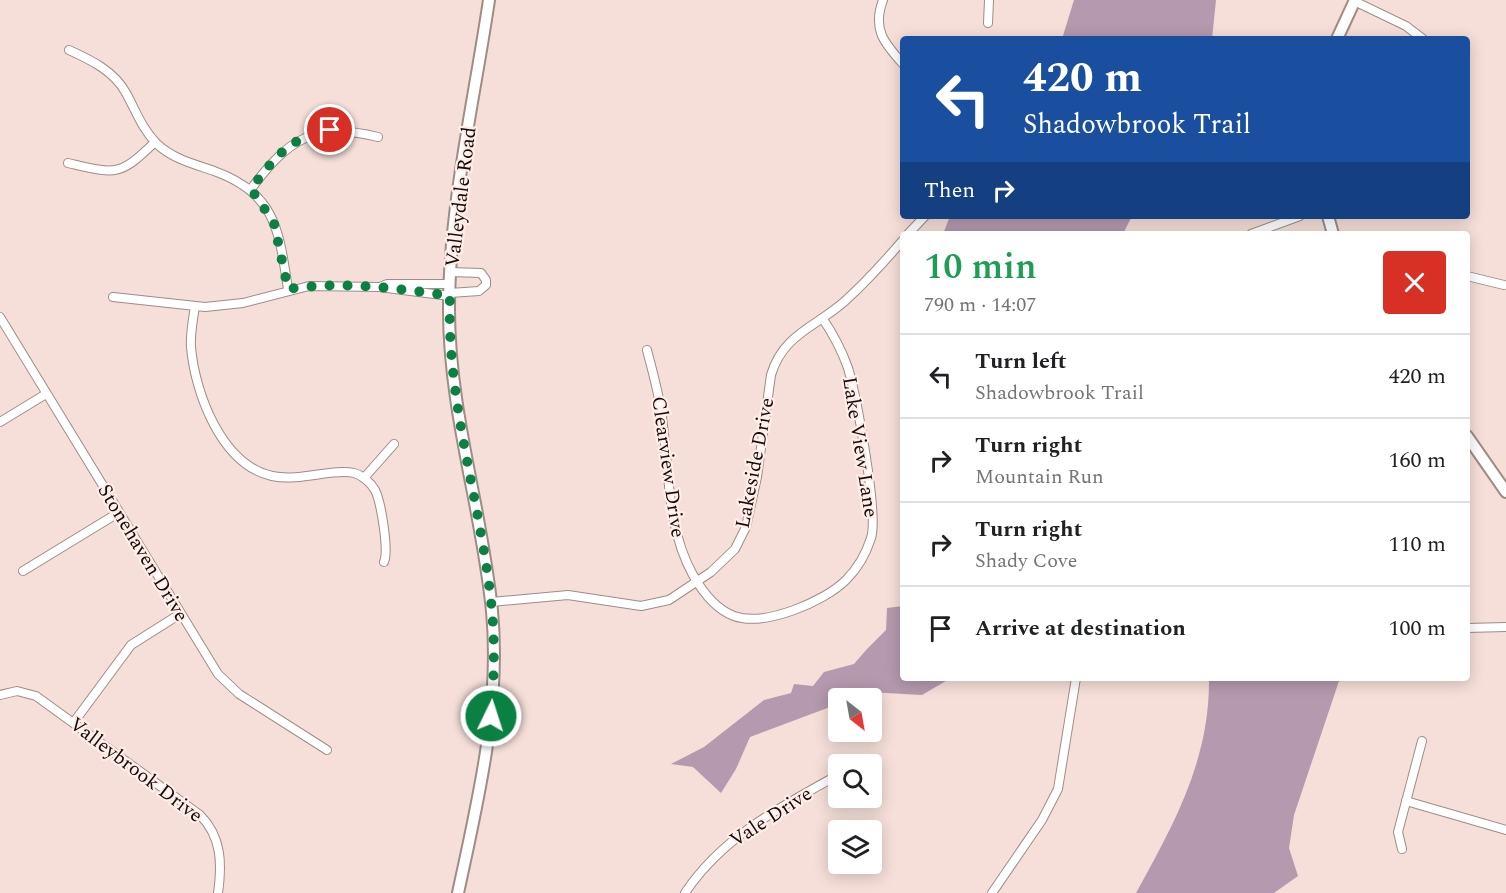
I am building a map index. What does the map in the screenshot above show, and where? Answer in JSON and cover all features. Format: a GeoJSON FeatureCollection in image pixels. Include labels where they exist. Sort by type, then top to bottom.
{"type":"FeatureCollection","features":[{"type":"Feature","properties":{"kind":"main road","name":"Valleydale Road"},"geometry":{"type":"LineString","coordinates":[[458,893],[490,730],[494,660],[490,602],[457,412],[452,360],[450,272],[455,220],[489,0]]}},
{"type":"Feature","properties":{"kind":"main road"},"geometry":{"type":"LineString","coordinates":[[1338,36],[1355,0]]}},
{"type":"Feature","properties":{"kind":"main road"},"geometry":{"type":"LineString","coordinates":[[1470,440],[1506,492]]}},
{"type":"Feature","properties":{"kind":"street"},"geometry":{"type":"LineString","coordinates":[[883,0],[878,20],[879,35],[900,60]]}},
{"type":"Feature","properties":{"kind":"street"},"geometry":{"type":"LineString","coordinates":[[988,24],[989,0]]}},
{"type":"Feature","properties":{"kind":"street"},"geometry":{"type":"LineString","coordinates":[[1355,0],[1406,26],[1419,36]]}},
{"type":"Feature","properties":{"kind":"street"},"geometry":{"type":"LineString","coordinates":[[69,50],[99,65],[119,81],[144,128],[155,142],[178,158],[231,177],[251,189],[274,223],[288,289]]}},
{"type":"Feature","properties":{"kind":"street"},"geometry":{"type":"LineString","coordinates":[[251,189],[278,155],[307,135],[337,130],[378,137]]}},
{"type":"Feature","properties":{"kind":"street"},"geometry":{"type":"LineString","coordinates":[[68,163],[98,171],[112,172],[132,164],[155,142]]}},
{"type":"Feature","properties":{"kind":"street"},"geometry":{"type":"LineString","coordinates":[[911,231],[922,219]]}},
{"type":"Feature","properties":{"kind":"street"},"geometry":{"type":"LineString","coordinates":[[1259,231],[1292,219]]}},
{"type":"Feature","properties":{"kind":"street","name":"Lakeside Drive"},"geometry":{"type":"LineString","coordinates":[[490,602],[568,595],[625,606],[641,606],[669,600],[698,582],[735,549],[746,527],[757,477],[771,375],[777,358],[794,337],[823,319],[855,292],[900,243]]}},
{"type":"Feature","properties":{"kind":"street"},"geometry":{"type":"LineString","coordinates":[[113,297],[195,306],[243,303],[288,289],[309,286],[479,291],[486,285],[486,280],[481,273],[450,272]]}},
{"type":"Feature","properties":{"kind":"street"},"geometry":{"type":"LineString","coordinates":[[1470,277],[1504,285]]}},
{"type":"Feature","properties":{"kind":"street"},"geometry":{"type":"LineString","coordinates":[[195,306],[191,343],[195,371],[218,432],[232,453],[256,470],[272,476],[297,479],[352,473],[364,478],[375,489],[379,504],[386,549],[384,562]]}},
{"type":"Feature","properties":{"kind":"street","name":"Stonehaven Drive"},"geometry":{"type":"LineString","coordinates":[[0,317],[213,667],[226,684],[327,750]]}},
{"type":"Feature","properties":{"kind":"street","name":"Lake View Lane"},"geometry":{"type":"LineString","coordinates":[[698,582],[708,597],[726,612],[744,618],[768,618],[837,588],[862,559],[872,535],[874,520],[867,466],[848,369],[823,319]]}},
{"type":"Feature","properties":{"kind":"street","name":"Clearview Drive"},"geometry":{"type":"LineString","coordinates":[[647,350],[662,412],[677,537],[698,582]]}},
{"type":"Feature","properties":{"kind":"street"},"geometry":{"type":"LineString","coordinates":[[0,422],[46,394]]}},
{"type":"Feature","properties":{"kind":"street"},"geometry":{"type":"LineString","coordinates":[[364,478],[394,444]]}},
{"type":"Feature","properties":{"kind":"street"},"geometry":{"type":"LineString","coordinates":[[23,571],[118,513]]}},
{"type":"Feature","properties":{"kind":"street"},"geometry":{"type":"LineString","coordinates":[[74,722],[131,645],[180,614]]}},
{"type":"Feature","properties":{"kind":"street"},"geometry":{"type":"LineString","coordinates":[[1470,628],[1506,627]]}},
{"type":"Feature","properties":{"kind":"street"},"geometry":{"type":"LineString","coordinates":[[992,893],[1042,820],[1058,789],[1076,681]]}},
{"type":"Feature","properties":{"kind":"street","name":"Valleybrook Drive"},"geometry":{"type":"LineString","coordinates":[[0,695],[17,691],[30,693],[74,722],[205,819],[220,852],[218,893]]}},
{"type":"Feature","properties":{"kind":"street"},"geometry":{"type":"LineString","coordinates":[[1402,849],[1398,832],[1422,741]]}},
{"type":"Feature","properties":{"kind":"street","name":"Vale Drive"},"geometry":{"type":"LineString","coordinates":[[685,893],[705,867],[733,840],[775,811],[828,781]]}},
{"type":"Feature","properties":{"kind":"street"},"geometry":{"type":"LineString","coordinates":[[1406,801],[1506,830]]}},
{"type":"Feature","properties":{"kind":"shaded area"},"geometry":{"type":"Polygon","coordinates":[[[1074,0],[1216,0],[1212,36],[1063,36],[1074,0]]]}},
{"type":"Feature","properties":{"kind":"shaded area"},"geometry":{"type":"Polygon","coordinates":[[[949,219],[1130,219],[1124,231],[944,231],[949,219]]]}},
{"type":"Feature","properties":{"kind":"shaded area"},"geometry":{"type":"Polygon","coordinates":[[[900,606],[900,681],[946,681],[922,695],[882,693],[882,688],[828,688],[828,708],[750,737],[736,769],[721,793],[693,767],[671,764],[704,747],[764,700],[791,693],[794,684],[813,686],[824,672],[854,664],[886,630],[887,608],[900,606]]]}},
{"type":"Feature","properties":{"kind":"shaded area"},"geometry":{"type":"Polygon","coordinates":[[[1209,681],[1339,681],[1294,815],[1289,848],[1298,876],[1274,893],[1136,893],[1164,842],[1187,790],[1196,764],[1208,708],[1209,681]]]}},
{"type":"Feature","properties":{"kind":"route"},"geometry":{"type":"LineString","coordinates":[[330,130],[307,135],[286,147],[251,189],[259,197],[274,223],[288,289],[309,286],[379,287],[391,291],[450,296],[452,371],[457,412],[492,613],[494,669],[491,716]]}}]}
